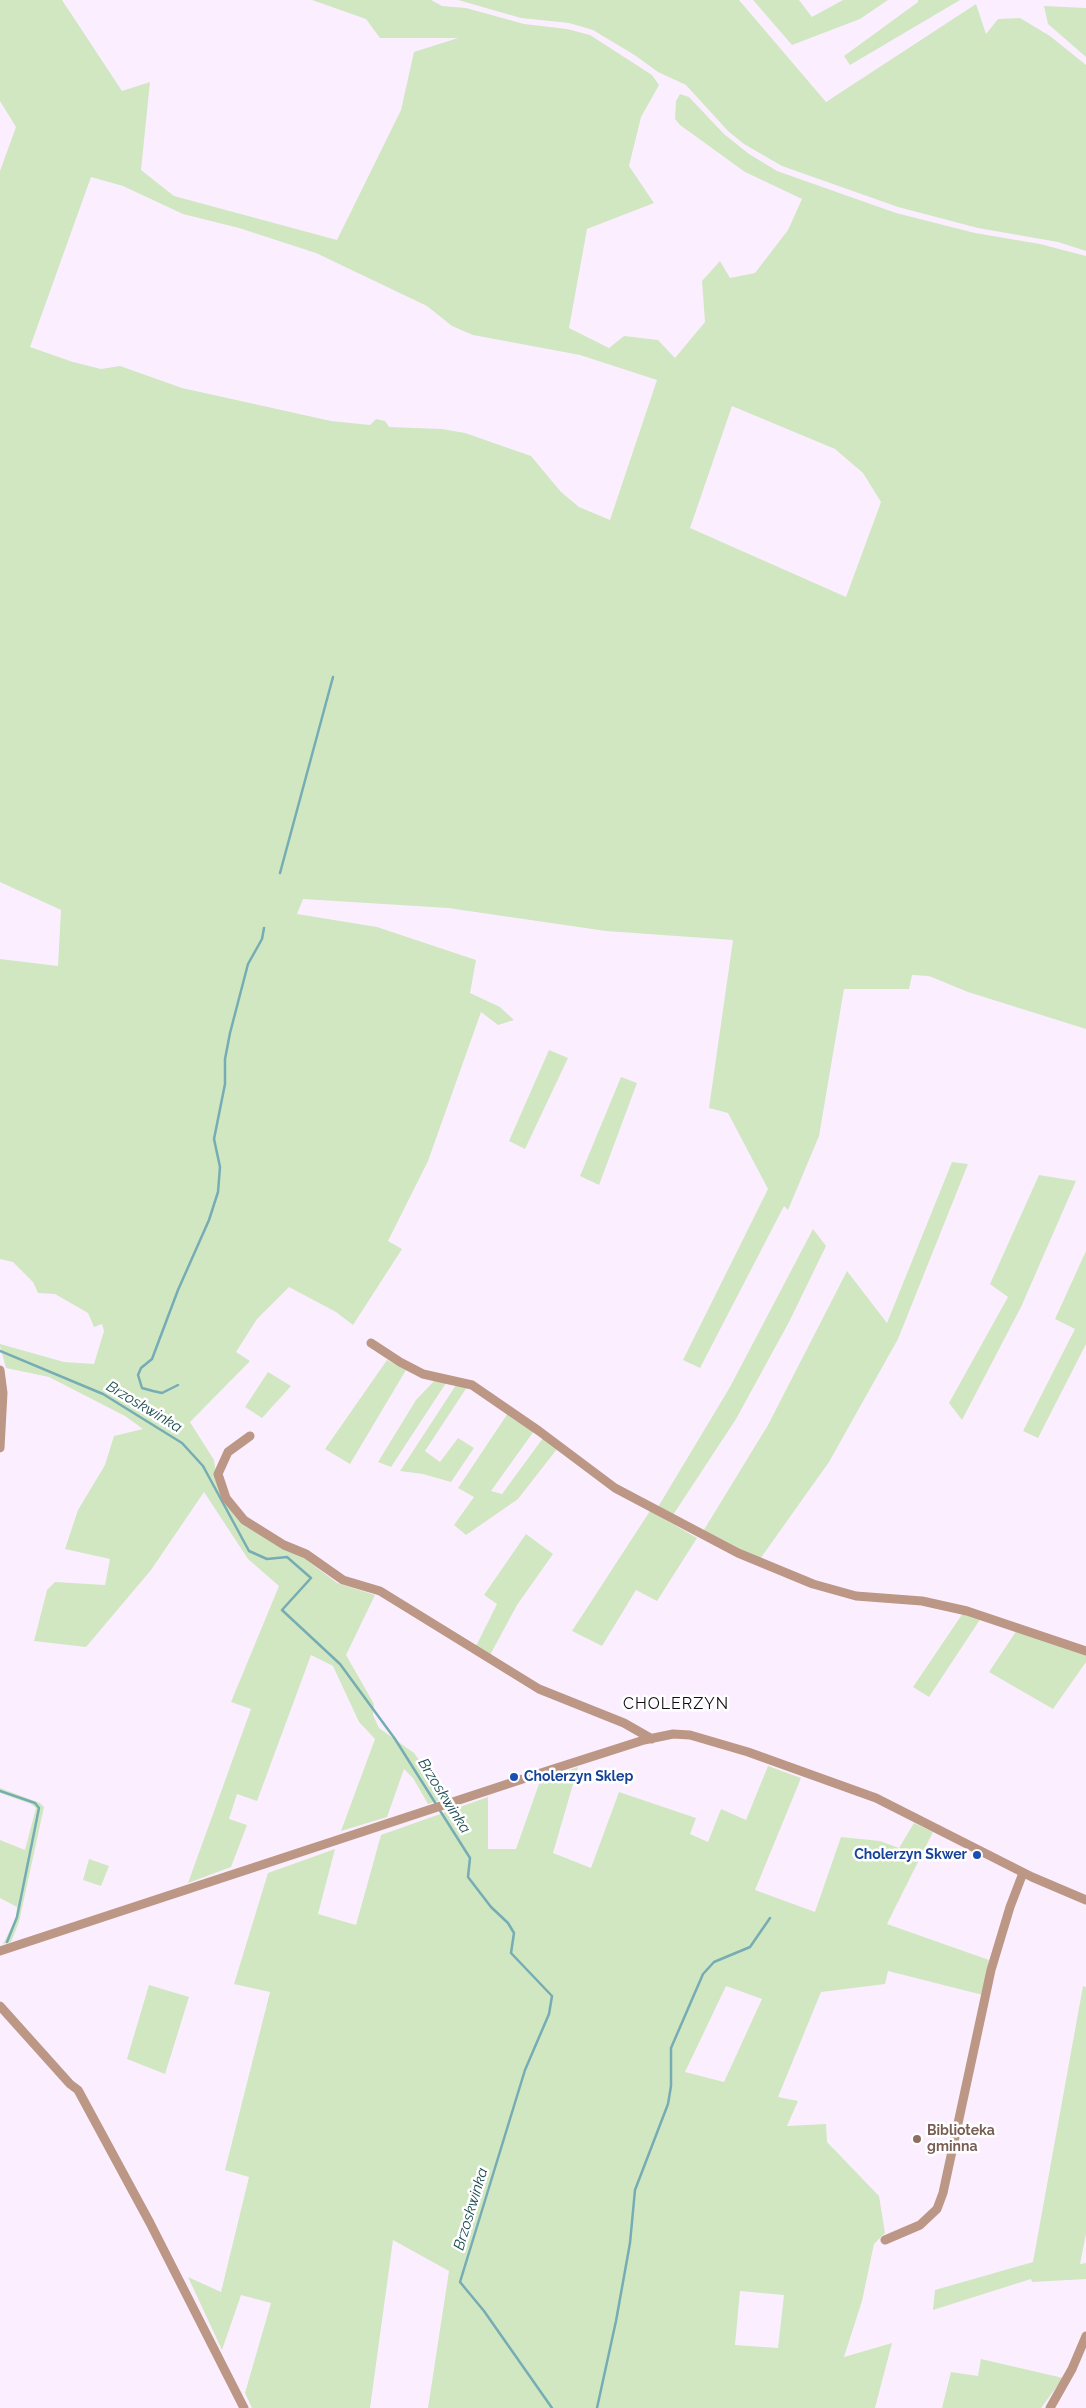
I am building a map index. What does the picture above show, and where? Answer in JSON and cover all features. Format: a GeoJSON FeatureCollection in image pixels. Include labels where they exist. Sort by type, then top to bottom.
{"type":"FeatureCollection","features":[{"type":"Feature","properties":{"kind":"street"},"geometry":{"type":"LineString","coordinates":[[372,1343],[400,1362],[423,1374],[472,1385],[539,1431],[615,1488],[738,1554],[813,1584],[856,1596],[922,1601],[967,1611],[1086,1651]]}},
{"type":"Feature","properties":{"kind":"street"},"geometry":{"type":"LineString","coordinates":[[0,1370],[3,1393],[0,1448]]}},
{"type":"Feature","properties":{"kind":"street"},"geometry":{"type":"LineString","coordinates":[[250,1436],[228,1452],[218,1474],[226,1498],[244,1520],[284,1545],[306,1554],[343,1580],[380,1592],[539,1689],[624,1723],[652,1739]]}},
{"type":"Feature","properties":{"kind":"street"},"geometry":{"type":"LineString","coordinates":[[0,1951],[429,1810],[673,1734],[690,1735],[766,1758],[894,1806],[1023,1873],[1086,1900]]}},
{"type":"Feature","properties":{"kind":"street"},"geometry":{"type":"LineString","coordinates":[[885,2240],[920,2225],[937,2209],[944,2193],[992,1970],[1010,1907],[1023,1873]]}},
{"type":"Feature","properties":{"kind":"street"},"geometry":{"type":"LineString","coordinates":[[0,2006],[70,2084],[78,2090],[150,2223],[244,2408]]}},
{"type":"Feature","properties":{"kind":"street"},"geometry":{"type":"LineString","coordinates":[[1050,2408],[1072,2369],[1086,2336]]}},
{"type":"Feature","properties":{"kind":"green space"},"geometry":{"type":"Polygon","coordinates":[[[0,0],[62,0],[122,91],[150,82],[141,170],[174,196],[337,240],[401,110],[414,52],[458,38],[380,38],[366,19],[312,0],[431,0],[442,6],[466,8],[524,24],[567,29],[590,35],[652,75],[659,85],[641,117],[629,166],[654,203],[587,229],[569,328],[609,348],[624,336],[658,340],[675,358],[705,322],[702,281],[720,261],[730,278],[755,273],[788,230],[802,199],[745,172],[680,125],[675,119],[676,101],[680,94],[689,97],[724,134],[749,154],[777,171],[896,213],[975,233],[1040,244],[1086,256],[1086,1029],[968,992],[929,976],[912,975],[909,989],[844,989],[819,1136],[788,1210],[784,1206],[700,1368],[683,1360],[768,1189],[728,1113],[709,1108],[733,940],[606,931],[448,908],[303,899],[297,914],[377,927],[476,960],[470,993],[500,1007],[514,1020],[498,1025],[481,1012],[428,1161],[388,1241],[402,1249],[353,1325],[336,1312],[289,1287],[257,1319],[236,1352],[250,1361],[190,1422],[214,1460],[218,1489],[225,1501],[283,1548],[304,1558],[337,1583],[375,1595],[346,1655],[374,1704],[373,1715],[379,1728],[414,1753],[447,1798],[428,1804],[413,1778],[404,1769],[387,1817],[341,1831],[375,1739],[359,1722],[333,1666],[311,1655],[257,1801],[237,1794],[229,1819],[247,1825],[231,1867],[188,1883],[251,1709],[231,1702],[279,1586],[248,1559],[204,1492],[151,1570],[86,1647],[34,1641],[47,1590],[55,1582],[105,1585],[110,1559],[65,1549],[78,1510],[105,1465],[114,1436],[143,1429],[125,1416],[49,1377],[6,1368],[0,1346],[0,1344],[64,1362],[94,1364],[104,1331],[102,1324],[94,1327],[88,1313],[55,1294],[38,1293],[33,1282],[13,1262],[0,1259],[0,959],[58,966],[61,910],[0,882],[0,171],[16,127],[0,101],[0,0]],[[91,177],[30,347],[73,362],[101,369],[120,366],[182,388],[331,421],[370,425],[376,419],[385,421],[389,427],[442,429],[465,433],[531,456],[561,492],[579,507],[610,520],[657,380],[580,355],[473,335],[452,326],[427,306],[316,253],[239,228],[183,214],[123,186],[91,177]],[[732,406],[690,528],[846,597],[881,502],[863,473],[835,449],[732,406]]]}},
{"type":"Feature","properties":{"kind":"green space"},"geometry":{"type":"Polygon","coordinates":[[[458,0],[739,0],[826,102],[976,4],[986,34],[998,19],[1020,18],[1050,36],[1086,65],[1086,251],[1058,242],[978,228],[898,207],[782,166],[744,144],[728,131],[686,85],[658,72],[593,30],[569,23],[521,18],[458,0]]]}},
{"type":"Feature","properties":{"kind":"green space"},"geometry":{"type":"Polygon","coordinates":[[[753,0],[799,0],[812,17],[843,0],[888,0],[860,19],[792,45],[753,0]]]}},
{"type":"Feature","properties":{"kind":"green space"},"geometry":{"type":"Polygon","coordinates":[[[918,0],[960,0],[850,65],[844,56],[918,2],[918,0]]]}},
{"type":"Feature","properties":{"kind":"green space"},"geometry":{"type":"Polygon","coordinates":[[[1044,6],[1086,8],[1086,57],[1048,24],[1044,6]]]}},
{"type":"Feature","properties":{"kind":"green space"},"geometry":{"type":"Polygon","coordinates":[[[549,1050],[568,1058],[525,1149],[509,1141],[549,1050]]]}},
{"type":"Feature","properties":{"kind":"green space"},"geometry":{"type":"Polygon","coordinates":[[[621,1077],[637,1083],[599,1185],[580,1176],[621,1077]]]}},
{"type":"Feature","properties":{"kind":"green space"},"geometry":{"type":"Polygon","coordinates":[[[952,1162],[968,1164],[898,1339],[829,1462],[760,1559],[702,1533],[768,1425],[847,1271],[887,1323],[952,1162]]]}},
{"type":"Feature","properties":{"kind":"green space"},"geometry":{"type":"Polygon","coordinates":[[[1039,1175],[1076,1181],[1021,1307],[962,1420],[949,1403],[1008,1297],[990,1284],[1039,1175]]]}},
{"type":"Feature","properties":{"kind":"green space"},"geometry":{"type":"Polygon","coordinates":[[[813,1229],[826,1246],[789,1322],[736,1419],[673,1515],[658,1507],[730,1387],[813,1229]]]}},
{"type":"Feature","properties":{"kind":"green space"},"geometry":{"type":"Polygon","coordinates":[[[1086,1251],[1086,1344],[1038,1438],[1023,1431],[1075,1329],[1055,1319],[1086,1251]]]}},
{"type":"Feature","properties":{"kind":"green space"},"geometry":{"type":"Polygon","coordinates":[[[387,1360],[406,1370],[350,1464],[325,1449],[387,1360]]]}},
{"type":"Feature","properties":{"kind":"green space"},"geometry":{"type":"Polygon","coordinates":[[[268,1372],[291,1386],[262,1418],[245,1407],[268,1372]]]}},
{"type":"Feature","properties":{"kind":"green space"},"geometry":{"type":"Polygon","coordinates":[[[434,1381],[446,1383],[391,1467],[378,1462],[416,1400],[434,1381]]]}},
{"type":"Feature","properties":{"kind":"green space"},"geometry":{"type":"Polygon","coordinates":[[[456,1385],[467,1387],[425,1451],[440,1462],[458,1438],[474,1448],[451,1482],[423,1474],[400,1471],[456,1385]]]}},
{"type":"Feature","properties":{"kind":"green space"},"geometry":{"type":"Polygon","coordinates":[[[508,1413],[534,1431],[491,1491],[502,1494],[543,1438],[557,1449],[518,1499],[466,1535],[454,1525],[474,1497],[458,1488],[508,1413]]]}},
{"type":"Feature","properties":{"kind":"green space"},"geometry":{"type":"Polygon","coordinates":[[[650,1511],[697,1538],[657,1601],[636,1590],[602,1646],[572,1631],[650,1511]]]}},
{"type":"Feature","properties":{"kind":"green space"},"geometry":{"type":"Polygon","coordinates":[[[526,1534],[553,1554],[517,1605],[490,1655],[476,1646],[497,1604],[484,1595],[526,1534]]]}},
{"type":"Feature","properties":{"kind":"green space"},"geometry":{"type":"Polygon","coordinates":[[[963,1613],[981,1618],[929,1697],[913,1687],[963,1613]]]}},
{"type":"Feature","properties":{"kind":"green space"},"geometry":{"type":"Polygon","coordinates":[[[1017,1630],[1086,1655],[1086,1662],[1053,1709],[989,1672],[1017,1630]]]}},
{"type":"Feature","properties":{"kind":"green space"},"geometry":{"type":"Polygon","coordinates":[[[768,1766],[801,1778],[755,1890],[815,1912],[841,1837],[880,1841],[899,1848],[914,1823],[933,1832],[887,1924],[989,1960],[983,1995],[888,1971],[885,1984],[821,1992],[778,2097],[798,2101],[787,2126],[826,2124],[827,2142],[879,2196],[885,2233],[874,2244],[862,2301],[844,2357],[892,2343],[875,2408],[428,2408],[449,2271],[393,2240],[370,2408],[252,2408],[245,2393],[271,2303],[241,2295],[222,2350],[188,2277],[221,2292],[249,2177],[225,2170],[270,1992],[234,1984],[268,1873],[335,1849],[318,1914],[356,1925],[381,1835],[488,1797],[488,1849],[516,1849],[540,1781],[578,1767],[553,1853],[591,1868],[619,1792],[696,1818],[690,1834],[708,1842],[721,1809],[746,1820],[768,1766]],[[726,1986],[685,2072],[724,2082],[762,1999],[726,1986]],[[740,2291],[735,2345],[778,2348],[784,2295],[740,2291]]]}},
{"type":"Feature","properties":{"kind":"green space"},"geometry":{"type":"Polygon","coordinates":[[[0,1788],[40,1803],[44,1807],[19,1922],[11,1942],[3,1944],[16,1918],[17,1907],[0,1898],[0,1840],[25,1850],[36,1808],[31,1804],[0,1793],[0,1788]]]}},
{"type":"Feature","properties":{"kind":"green space"},"geometry":{"type":"Polygon","coordinates":[[[89,1859],[109,1866],[101,1886],[83,1880],[89,1859]]]}},
{"type":"Feature","properties":{"kind":"green space"},"geometry":{"type":"Polygon","coordinates":[[[149,1985],[189,1997],[165,2074],[127,2059],[149,1985]]]}},
{"type":"Feature","properties":{"kind":"green space"},"geometry":{"type":"Polygon","coordinates":[[[1083,1986],[1086,1987],[1086,2234],[1080,2264],[1086,2263],[1086,2279],[1032,2282],[1031,2279],[933,2310],[935,2290],[1033,2262],[1083,1986]]]}},
{"type":"Feature","properties":{"kind":"green space"},"geometry":{"type":"Polygon","coordinates":[[[981,2359],[1063,2378],[1041,2408],[942,2408],[951,2372],[978,2376],[981,2359]]]}},
{"type":"Feature","properties":{"kind":"waterway"},"geometry":{"type":"LineString","coordinates":[[280,873],[333,677]]}},
{"type":"Feature","properties":{"kind":"waterway"},"geometry":{"type":"LineString","coordinates":[[178,1385],[162,1393],[153,1391],[142,1388],[138,1375],[141,1368],[152,1359],[178,1290],[209,1220],[218,1192],[220,1167],[214,1139],[225,1084],[225,1059],[248,964],[262,939],[264,928]]}},
{"type":"Feature","properties":{"kind":"waterway","name":"Brzoskwinka"},"geometry":{"type":"LineString","coordinates":[[0,1351],[103,1394],[182,1443],[203,1466],[249,1551],[267,1559],[287,1557],[311,1578],[282,1610],[340,1664],[395,1739],[436,1804]]}},
{"type":"Feature","properties":{"kind":"waterway"},"geometry":{"type":"LineString","coordinates":[[0,1791],[35,1803],[39,1808],[17,1917],[7,1942]]}},
{"type":"Feature","properties":{"kind":"waterway","name":"Brzoskwinka"},"geometry":{"type":"LineString","coordinates":[[439,1809],[470,1858],[468,1877],[491,1907],[508,1923],[514,1933],[511,1953],[552,1996],[549,2014],[525,2070],[460,2282],[484,2311],[552,2408]]}},
{"type":"Feature","properties":{"kind":"waterway"},"geometry":{"type":"LineString","coordinates":[[597,2408],[616,2321],[630,2243],[635,2190],[668,2104],[671,2086],[671,2048],[703,1974],[714,1962],[750,1947],[770,1918]]}},
{"type":"Feature","properties":{"kind":"place","name":"Cholerzyn Sklep"},"geometry":{"type":"Point","coordinates":[514,1777]}},
{"type":"Feature","properties":{"kind":"place","name":"Cholerzyn Skwer"},"geometry":{"type":"Point","coordinates":[977,1855]}},
{"type":"Feature","properties":{"kind":"place","name":"Biblioteka gminna"},"geometry":{"type":"Point","coordinates":[917,2139]}},
{"type":"Feature","properties":{"kind":"district","name":"CHOLERZYN"},"geometry":{"type":"Point","coordinates":[676,1704]}}]}
